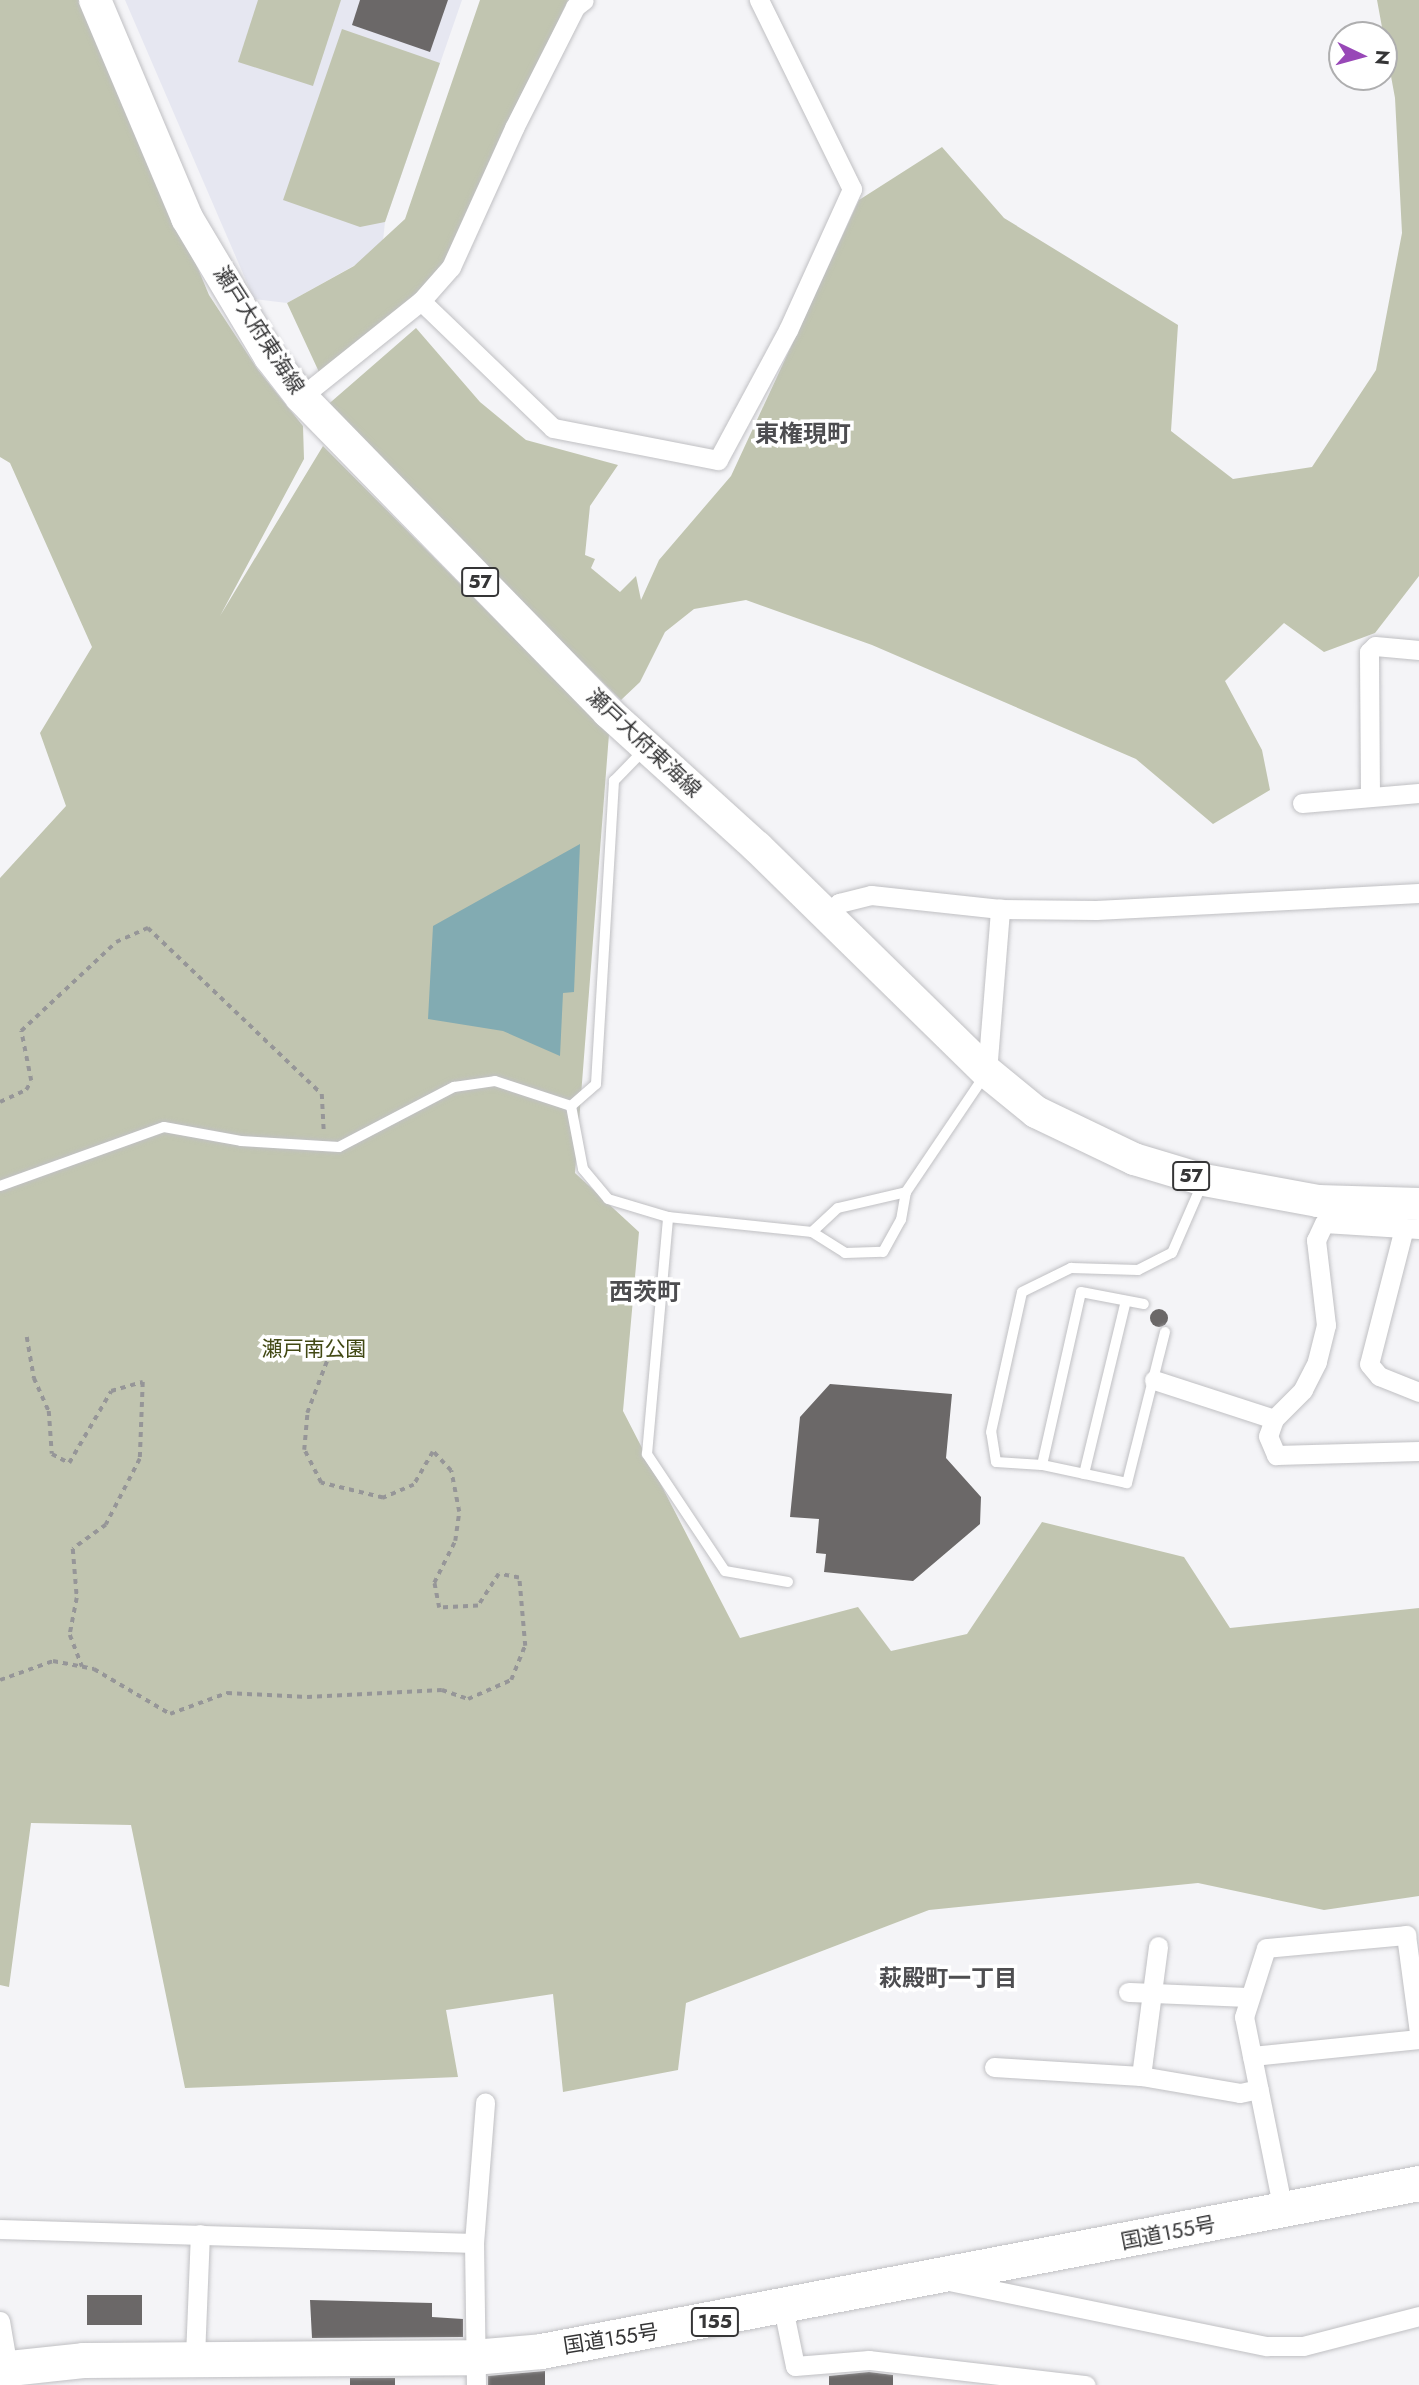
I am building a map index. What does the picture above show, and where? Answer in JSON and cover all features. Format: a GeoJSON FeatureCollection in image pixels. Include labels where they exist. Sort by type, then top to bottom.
{"type":"FeatureCollection","features":[{"type":"Feature","properties":{"kind":"highway","name":"国道155号"},"geometry":{"type":"LineString","coordinates":[[4,2369],[195,2357],[475,2371],[541,2351],[783,2308],[1419,2183]]}},
{"type":"Feature","properties":{"kind":"main road","name":"瀬戸大府東海線"},"geometry":{"type":"LineString","coordinates":[[95,0],[187,218],[270,357],[300,397],[647,747],[828,917],[987,1072],[1036,1112],[1134,1159],[1204,1180],[1414,1220]]}},
{"type":"Feature","properties":{"kind":"street"},"geometry":{"type":"LineString","coordinates":[[300,397],[421,301],[451,267],[514,128],[575,8],[584,0]]}},
{"type":"Feature","properties":{"kind":"street"},"geometry":{"type":"LineString","coordinates":[[421,301],[553,428],[718,460],[788,330],[852,189],[759,0]]}},
{"type":"Feature","properties":{"kind":"street"},"geometry":{"type":"LineString","coordinates":[[1370,797],[1371,648],[1419,650]]}},
{"type":"Feature","properties":{"kind":"street"},"geometry":{"type":"LineString","coordinates":[[1302,803],[1419,793]]}},
{"type":"Feature","properties":{"kind":"street"},"geometry":{"type":"LineString","coordinates":[[828,917],[839,903],[871,895],[1000,909],[1096,910],[1419,893]]}},
{"type":"Feature","properties":{"kind":"street"},"geometry":{"type":"LineString","coordinates":[[987,1072],[1000,909]]}},
{"type":"Feature","properties":{"kind":"street"},"geometry":{"type":"LineString","coordinates":[[1419,1392],[1379,1376],[1369,1364],[1414,1220],[1324,1223],[1316,1240],[1326,1325],[1317,1362],[1303,1390],[1274,1419],[1268,1436],[1276,1454],[1419,1451]]}},
{"type":"Feature","properties":{"kind":"street"},"geometry":{"type":"LineString","coordinates":[[1154,1380],[1274,1419]]}},
{"type":"Feature","properties":{"kind":"street"},"geometry":{"type":"LineString","coordinates":[[1283,2210],[1244,2017],[1266,1948],[1406,1935],[1419,2032]]}},
{"type":"Feature","properties":{"kind":"street"},"geometry":{"type":"LineString","coordinates":[[1141,2076],[1158,1947]]}},
{"type":"Feature","properties":{"kind":"street"},"geometry":{"type":"LineString","coordinates":[[1128,1992],[1249,1997]]}},
{"type":"Feature","properties":{"kind":"street"},"geometry":{"type":"LineString","coordinates":[[1252,2056],[1419,2039]]}},
{"type":"Feature","properties":{"kind":"street"},"geometry":{"type":"LineString","coordinates":[[994,2067],[1141,2076],[1240,2093],[1259,2089]]}},
{"type":"Feature","properties":{"kind":"street"},"geometry":{"type":"LineString","coordinates":[[475,2371],[474,2243],[485,2102]]}},
{"type":"Feature","properties":{"kind":"street"},"geometry":{"type":"LineString","coordinates":[[0,2230],[474,2243]]}},
{"type":"Feature","properties":{"kind":"street"},"geometry":{"type":"LineString","coordinates":[[195,2357],[200,2234]]}},
{"type":"Feature","properties":{"kind":"street"},"geometry":{"type":"LineString","coordinates":[[937,2278],[1267,2346],[1303,2346],[1419,2316]]}},
{"type":"Feature","properties":{"kind":"street"},"geometry":{"type":"LineString","coordinates":[[783,2308],[796,2376],[869,2360],[1019,2380],[1086,2385]]}},
{"type":"Feature","properties":{"kind":"street"},"geometry":{"type":"LineString","coordinates":[[0,2321],[4,2369]]}},
{"type":"Feature","properties":{"kind":"lane"},"geometry":{"type":"LineString","coordinates":[[571,1106],[596,1084],[614,780],[647,747]]}},
{"type":"Feature","properties":{"kind":"lane"},"geometry":{"type":"LineString","coordinates":[[571,1106],[583,1169],[608,1199],[668,1217],[812,1233],[845,1253],[883,1252],[901,1220],[906,1192],[987,1072]]}},
{"type":"Feature","properties":{"kind":"lane"},"geometry":{"type":"LineString","coordinates":[[0,1186],[164,1127],[241,1141],[339,1147],[468,1085],[495,1081],[571,1106]]}},
{"type":"Feature","properties":{"kind":"lane"},"geometry":{"type":"LineString","coordinates":[[1165,1332],[1127,1483],[1042,1465],[996,1462],[991,1432],[1022,1292],[1071,1268],[1138,1270],[1172,1253],[1204,1180]]}},
{"type":"Feature","properties":{"kind":"lane"},"geometry":{"type":"LineString","coordinates":[[812,1233],[838,1208],[906,1192]]}},
{"type":"Feature","properties":{"kind":"lane"},"geometry":{"type":"LineString","coordinates":[[668,1217],[647,1454],[725,1571],[788,1582]]}},
{"type":"Feature","properties":{"kind":"lane"},"geometry":{"type":"LineString","coordinates":[[1042,1465],[1081,1292],[1144,1304]]}},
{"type":"Feature","properties":{"kind":"lane"},"geometry":{"type":"LineString","coordinates":[[1084,1474],[1126,1301]]}},
{"type":"Feature","properties":{"kind":"path"},"geometry":{"type":"LineString","coordinates":[[0,1102],[26,1090],[31,1081],[21,1031],[116,942],[148,928],[322,1094],[327,1125],[316,1145]]}},
{"type":"Feature","properties":{"kind":"path"},"geometry":{"type":"LineString","coordinates":[[27,1337],[34,1378],[49,1410],[52,1454],[69,1463],[111,1391],[143,1382],[140,1459],[106,1525],[73,1549],[78,1598],[70,1635],[82,1667]]}},
{"type":"Feature","properties":{"kind":"path"},"geometry":{"type":"LineString","coordinates":[[0,1680],[53,1661],[82,1667],[170,1714],[228,1693],[307,1697],[442,1690],[468,1699],[511,1680],[525,1646],[519,1578],[499,1574],[478,1606],[439,1608],[434,1583],[455,1541],[459,1512],[451,1471],[433,1452],[414,1485],[383,1498],[321,1483],[304,1450],[307,1413],[328,1358]]}},
{"type":"Feature","properties":{"kind":"shaded area"},"geometry":{"type":"Polygon","coordinates":[[[125,0],[462,0],[385,222],[382,250],[287,303],[254,299],[125,0]]]}},
{"type":"Feature","properties":{"kind":"green space","name":"瀬戸南公園"},"geometry":{"type":"Polygon","coordinates":[[[0,0],[86,0],[209,295],[258,370],[303,426],[304,459],[220,616],[323,446],[609,734],[575,1173],[639,1232],[623,1411],[740,1638],[858,1607],[891,1651],[967,1634],[1042,1522],[1184,1557],[1230,1628],[1419,1608],[1419,1896],[1324,1910],[1198,1883],[929,1910],[686,2003],[678,2070],[563,2092],[553,1994],[446,2010],[458,2077],[185,2088],[131,1825],[31,1823],[9,1987],[0,1985],[0,878],[66,806],[40,733],[92,647],[10,463],[0,457],[0,0]]]}},
{"type":"Feature","properties":{"kind":"green space"},"geometry":{"type":"Polygon","coordinates":[[[258,0],[341,0],[313,86],[238,62],[258,0]]]}},
{"type":"Feature","properties":{"kind":"green space"},"geometry":{"type":"Polygon","coordinates":[[[480,0],[568,0],[433,287],[319,372],[287,303],[354,266],[405,219],[480,0]]]}},
{"type":"Feature","properties":{"kind":"green space"},"geometry":{"type":"Polygon","coordinates":[[[1377,0],[1419,0],[1419,576],[1375,633],[1324,652],[1284,623],[1225,681],[1262,750],[1270,790],[1213,824],[1136,759],[872,645],[746,600],[694,609],[665,632],[640,682],[621,700],[324,408],[416,328],[480,402],[526,440],[618,465],[590,506],[585,555],[595,559],[591,568],[620,592],[636,576],[641,600],[659,560],[731,476],[859,200],[942,147],[1004,218],[1178,325],[1171,431],[1233,479],[1312,467],[1376,370],[1402,233],[1394,91],[1398,91],[1398,21],[1381,21],[1377,0]]]}},
{"type":"Feature","properties":{"kind":"green space"},"geometry":{"type":"Polygon","coordinates":[[[342,29],[440,63],[385,222],[360,227],[283,200],[342,29]]]}},
{"type":"Feature","properties":{"kind":"water"},"geometry":{"type":"Polygon","coordinates":[[[580,844],[574,992],[563,993],[560,1056],[503,1031],[428,1019],[433,926],[580,844]]]}},
{"type":"Feature","properties":{"kind":"building"},"geometry":{"type":"Polygon","coordinates":[[[360,0],[448,0],[430,52],[352,25],[360,0]]]}},
{"type":"Feature","properties":{"kind":"building"},"geometry":{"type":"Polygon","coordinates":[[[1155,1309],[1163,1309],[1168,1318],[1166,1325],[1155,1327],[1150,1322],[1150,1314],[1155,1309]]]}},
{"type":"Feature","properties":{"kind":"building"},"geometry":{"type":"Polygon","coordinates":[[[830,1384],[952,1394],[946,1458],[981,1497],[980,1524],[913,1581],[824,1572],[826,1554],[816,1553],[819,1519],[790,1517],[800,1417],[830,1384]]]}},
{"type":"Feature","properties":{"kind":"building"},"geometry":{"type":"Polygon","coordinates":[[[87,2295],[142,2295],[142,2325],[87,2325],[87,2295]]]}},
{"type":"Feature","properties":{"kind":"building"},"geometry":{"type":"Polygon","coordinates":[[[310,2300],[432,2303],[432,2317],[463,2319],[463,2337],[312,2338],[310,2300]]]}},
{"type":"Feature","properties":{"kind":"building"},"geometry":{"type":"Polygon","coordinates":[[[545,2371],[545,2385],[488,2385],[488,2376],[545,2371]]]}},
{"type":"Feature","properties":{"kind":"building"},"geometry":{"type":"Polygon","coordinates":[[[869,2372],[893,2375],[893,2385],[829,2385],[829,2376],[869,2372]]]}},
{"type":"Feature","properties":{"kind":"building"},"geometry":{"type":"Polygon","coordinates":[[[350,2378],[395,2378],[395,2385],[350,2385],[350,2378]]]}},
{"type":"Feature","properties":{"kind":"district","name":"東権現町"},"geometry":{"type":"Point","coordinates":[803,434]}},
{"type":"Feature","properties":{"kind":"district","name":"西茨町"},"geometry":{"type":"Point","coordinates":[645,1292]}},
{"type":"Feature","properties":{"kind":"district","name":"萩殿町一丁目"},"geometry":{"type":"Point","coordinates":[948,1978]}}]}
